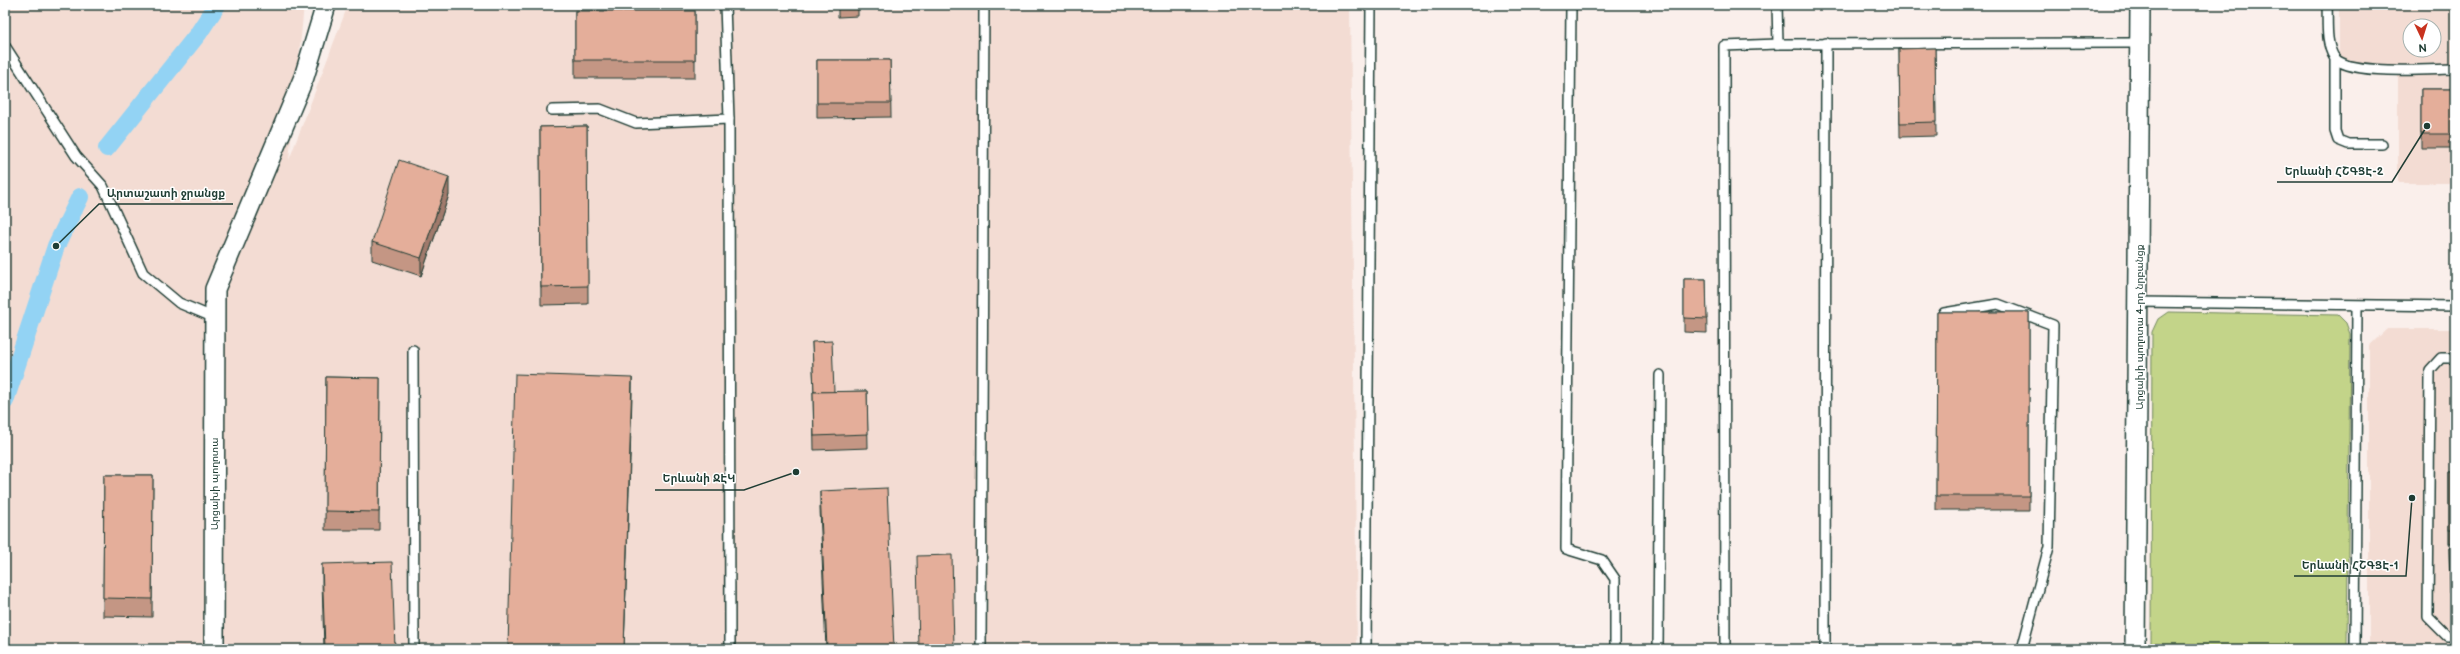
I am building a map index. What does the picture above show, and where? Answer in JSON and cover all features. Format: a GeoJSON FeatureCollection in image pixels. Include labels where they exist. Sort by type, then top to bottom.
{"type":"FeatureCollection","features":[{"type":"Feature","properties":{"kind":"street","name":"Արցախի պողոտա"},"geometry":{"type":"LineString","coordinates":[[214,649],[215,289],[304,77],[326,5]]}},
{"type":"Feature","properties":{"kind":"street","name":"Արցախի պողոտա 4-րդ նրբանցք"},"geometry":{"type":"LineString","coordinates":[[2135,649],[2139,302],[2140,5]]}},
{"type":"Feature","properties":{"kind":"lane"},"geometry":{"type":"LineString","coordinates":[[725,5],[729,119],[730,649]]}},
{"type":"Feature","properties":{"kind":"lane"},"geometry":{"type":"LineString","coordinates":[[981,649],[984,5]]}},
{"type":"Feature","properties":{"kind":"lane"},"geometry":{"type":"LineString","coordinates":[[1366,649],[1371,5]]}},
{"type":"Feature","properties":{"kind":"lane"},"geometry":{"type":"LineString","coordinates":[[1571,5],[1566,549],[1602,560],[1615,579],[1615,649]]}},
{"type":"Feature","properties":{"kind":"lane"},"geometry":{"type":"LineString","coordinates":[[1777,5],[1778,44]]}},
{"type":"Feature","properties":{"kind":"lane"},"geometry":{"type":"LineString","coordinates":[[2328,5],[2328,41],[2335,58],[2335,131],[2338,140],[2348,144],[2382,144]]}},
{"type":"Feature","properties":{"kind":"lane"},"geometry":{"type":"LineString","coordinates":[[1825,649],[1826,43]]}},
{"type":"Feature","properties":{"kind":"lane"},"geometry":{"type":"LineString","coordinates":[[1725,649],[1724,46],[1826,43],[2139,43]]}},
{"type":"Feature","properties":{"kind":"lane"},"geometry":{"type":"LineString","coordinates":[[5,46],[76,156],[103,186],[143,273],[179,303],[215,318]]}},
{"type":"Feature","properties":{"kind":"lane"},"geometry":{"type":"LineString","coordinates":[[2335,58],[2344,64],[2361,69],[2455,69]]}},
{"type":"Feature","properties":{"kind":"lane"},"geometry":{"type":"LineString","coordinates":[[552,110],[600,109],[636,123],[729,119]]}},
{"type":"Feature","properties":{"kind":"lane"},"geometry":{"type":"LineString","coordinates":[[2139,302],[2357,306],[2455,306]]}},
{"type":"Feature","properties":{"kind":"lane"},"geometry":{"type":"LineString","coordinates":[[1943,314],[1998,304],[2053,324],[2049,547],[2022,649]]}},
{"type":"Feature","properties":{"kind":"lane"},"geometry":{"type":"LineString","coordinates":[[2355,649],[2357,306]]}},
{"type":"Feature","properties":{"kind":"lane"},"geometry":{"type":"LineString","coordinates":[[413,350],[414,649]]}},
{"type":"Feature","properties":{"kind":"lane"},"geometry":{"type":"LineString","coordinates":[[2455,358],[2441,358],[2430,370],[2428,609],[2428,617],[2447,636],[2455,636]]}},
{"type":"Feature","properties":{"kind":"lane"},"geometry":{"type":"LineString","coordinates":[[1658,649],[1660,375]]}},
{"type":"Feature","properties":{"kind":"shaded area"},"geometry":{"type":"Polygon","coordinates":[[[5,5],[304,5],[289,160],[348,5],[1350,5],[1357,649],[5,649],[5,5]]]}},
{"type":"Feature","properties":{"kind":"shaded area"},"geometry":{"type":"Polygon","coordinates":[[[2339,5],[2455,5],[2455,183],[2398,183],[2398,70],[2339,70],[2339,5]]]}},
{"type":"Feature","properties":{"kind":"shaded area"},"geometry":{"type":"Polygon","coordinates":[[[2387,329],[2455,329],[2455,649],[2369,649],[2369,346],[2387,329]]]}},
{"type":"Feature","properties":{"kind":"green space"},"geometry":{"type":"Polygon","coordinates":[[[2168,312],[2338,315],[2346,323],[2350,334],[2347,649],[2151,649],[2152,332],[2158,319],[2168,312]]]}},
{"type":"Feature","properties":{"kind":"building"},"geometry":{"type":"Polygon","coordinates":[[[838,5],[858,5],[858,7],[838,7],[838,5]]]}},
{"type":"Feature","properties":{"kind":"building"},"geometry":{"type":"Polygon","coordinates":[[[575,11],[695,11],[695,60],[575,60],[575,11]]]}},
{"type":"Feature","properties":{"kind":"building"},"geometry":{"type":"Polygon","coordinates":[[[1935,48],[1936,122],[1900,123],[1899,49],[1935,48]]]}},
{"type":"Feature","properties":{"kind":"building"},"geometry":{"type":"Polygon","coordinates":[[[817,60],[890,60],[891,103],[817,103],[817,60]]]}},
{"type":"Feature","properties":{"kind":"building"},"geometry":{"type":"Polygon","coordinates":[[[2421,89],[2455,89],[2455,161],[2453,161],[2453,134],[2421,134],[2421,89]]]}},
{"type":"Feature","properties":{"kind":"building"},"geometry":{"type":"Polygon","coordinates":[[[587,126],[588,286],[541,287],[540,127],[587,126]]]}},
{"type":"Feature","properties":{"kind":"building"},"geometry":{"type":"Polygon","coordinates":[[[399,160],[449,177],[421,258],[372,242],[399,160]]]}},
{"type":"Feature","properties":{"kind":"building"},"geometry":{"type":"Polygon","coordinates":[[[1684,279],[1706,279],[1707,319],[1684,318],[1684,279]]]}},
{"type":"Feature","properties":{"kind":"building"},"geometry":{"type":"Polygon","coordinates":[[[1937,312],[2029,312],[2029,496],[1936,496],[1937,312]]]}},
{"type":"Feature","properties":{"kind":"building"},"geometry":{"type":"Polygon","coordinates":[[[832,341],[834,392],[814,392],[812,342],[832,341]]]}},
{"type":"Feature","properties":{"kind":"building"},"geometry":{"type":"Polygon","coordinates":[[[515,374],[632,378],[624,649],[508,649],[515,374]]]}},
{"type":"Feature","properties":{"kind":"building"},"geometry":{"type":"Polygon","coordinates":[[[326,377],[380,378],[379,512],[325,511],[326,377]]]}},
{"type":"Feature","properties":{"kind":"building"},"geometry":{"type":"Polygon","coordinates":[[[867,391],[868,434],[814,436],[813,392],[867,391]]]}},
{"type":"Feature","properties":{"kind":"building"},"geometry":{"type":"Polygon","coordinates":[[[2449,472],[2455,472],[2455,529],[2449,529],[2449,472]]]}},
{"type":"Feature","properties":{"kind":"building"},"geometry":{"type":"Polygon","coordinates":[[[104,475],[153,475],[152,599],[103,598],[104,475]]]}},
{"type":"Feature","properties":{"kind":"building"},"geometry":{"type":"Polygon","coordinates":[[[887,488],[894,649],[827,649],[820,491],[887,488]]]}},
{"type":"Feature","properties":{"kind":"building"},"geometry":{"type":"Polygon","coordinates":[[[2449,548],[2455,548],[2455,579],[2450,579],[2449,548]]]}},
{"type":"Feature","properties":{"kind":"building"},"geometry":{"type":"Polygon","coordinates":[[[952,555],[954,649],[919,649],[917,556],[952,555]]]}},
{"type":"Feature","properties":{"kind":"building"},"geometry":{"type":"Polygon","coordinates":[[[392,562],[395,649],[325,649],[322,564],[392,562]]]}},
{"type":"Feature","properties":{"kind":"waterway"},"geometry":{"type":"LineString","coordinates":[[107,148],[198,34],[217,5]]}},
{"type":"Feature","properties":{"kind":"waterway"},"geometry":{"type":"LineString","coordinates":[[5,401],[56,246],[80,197]]}},
{"type":"Feature","properties":{"kind":"place","name":"Երևանի ՀՇԳՑԷ-2"},"geometry":{"type":"Point","coordinates":[2427,126]}},
{"type":"Feature","properties":{"kind":"place","name":"Արտաշատի ջրանցք"},"geometry":{"type":"Point","coordinates":[56,246]}},
{"type":"Feature","properties":{"kind":"place","name":"Երևանի ՋԷԿ"},"geometry":{"type":"Point","coordinates":[796,472]}},
{"type":"Feature","properties":{"kind":"place","name":"Երևանի ՀՇԳՑԷ-1"},"geometry":{"type":"Point","coordinates":[2412,498]}}]}
